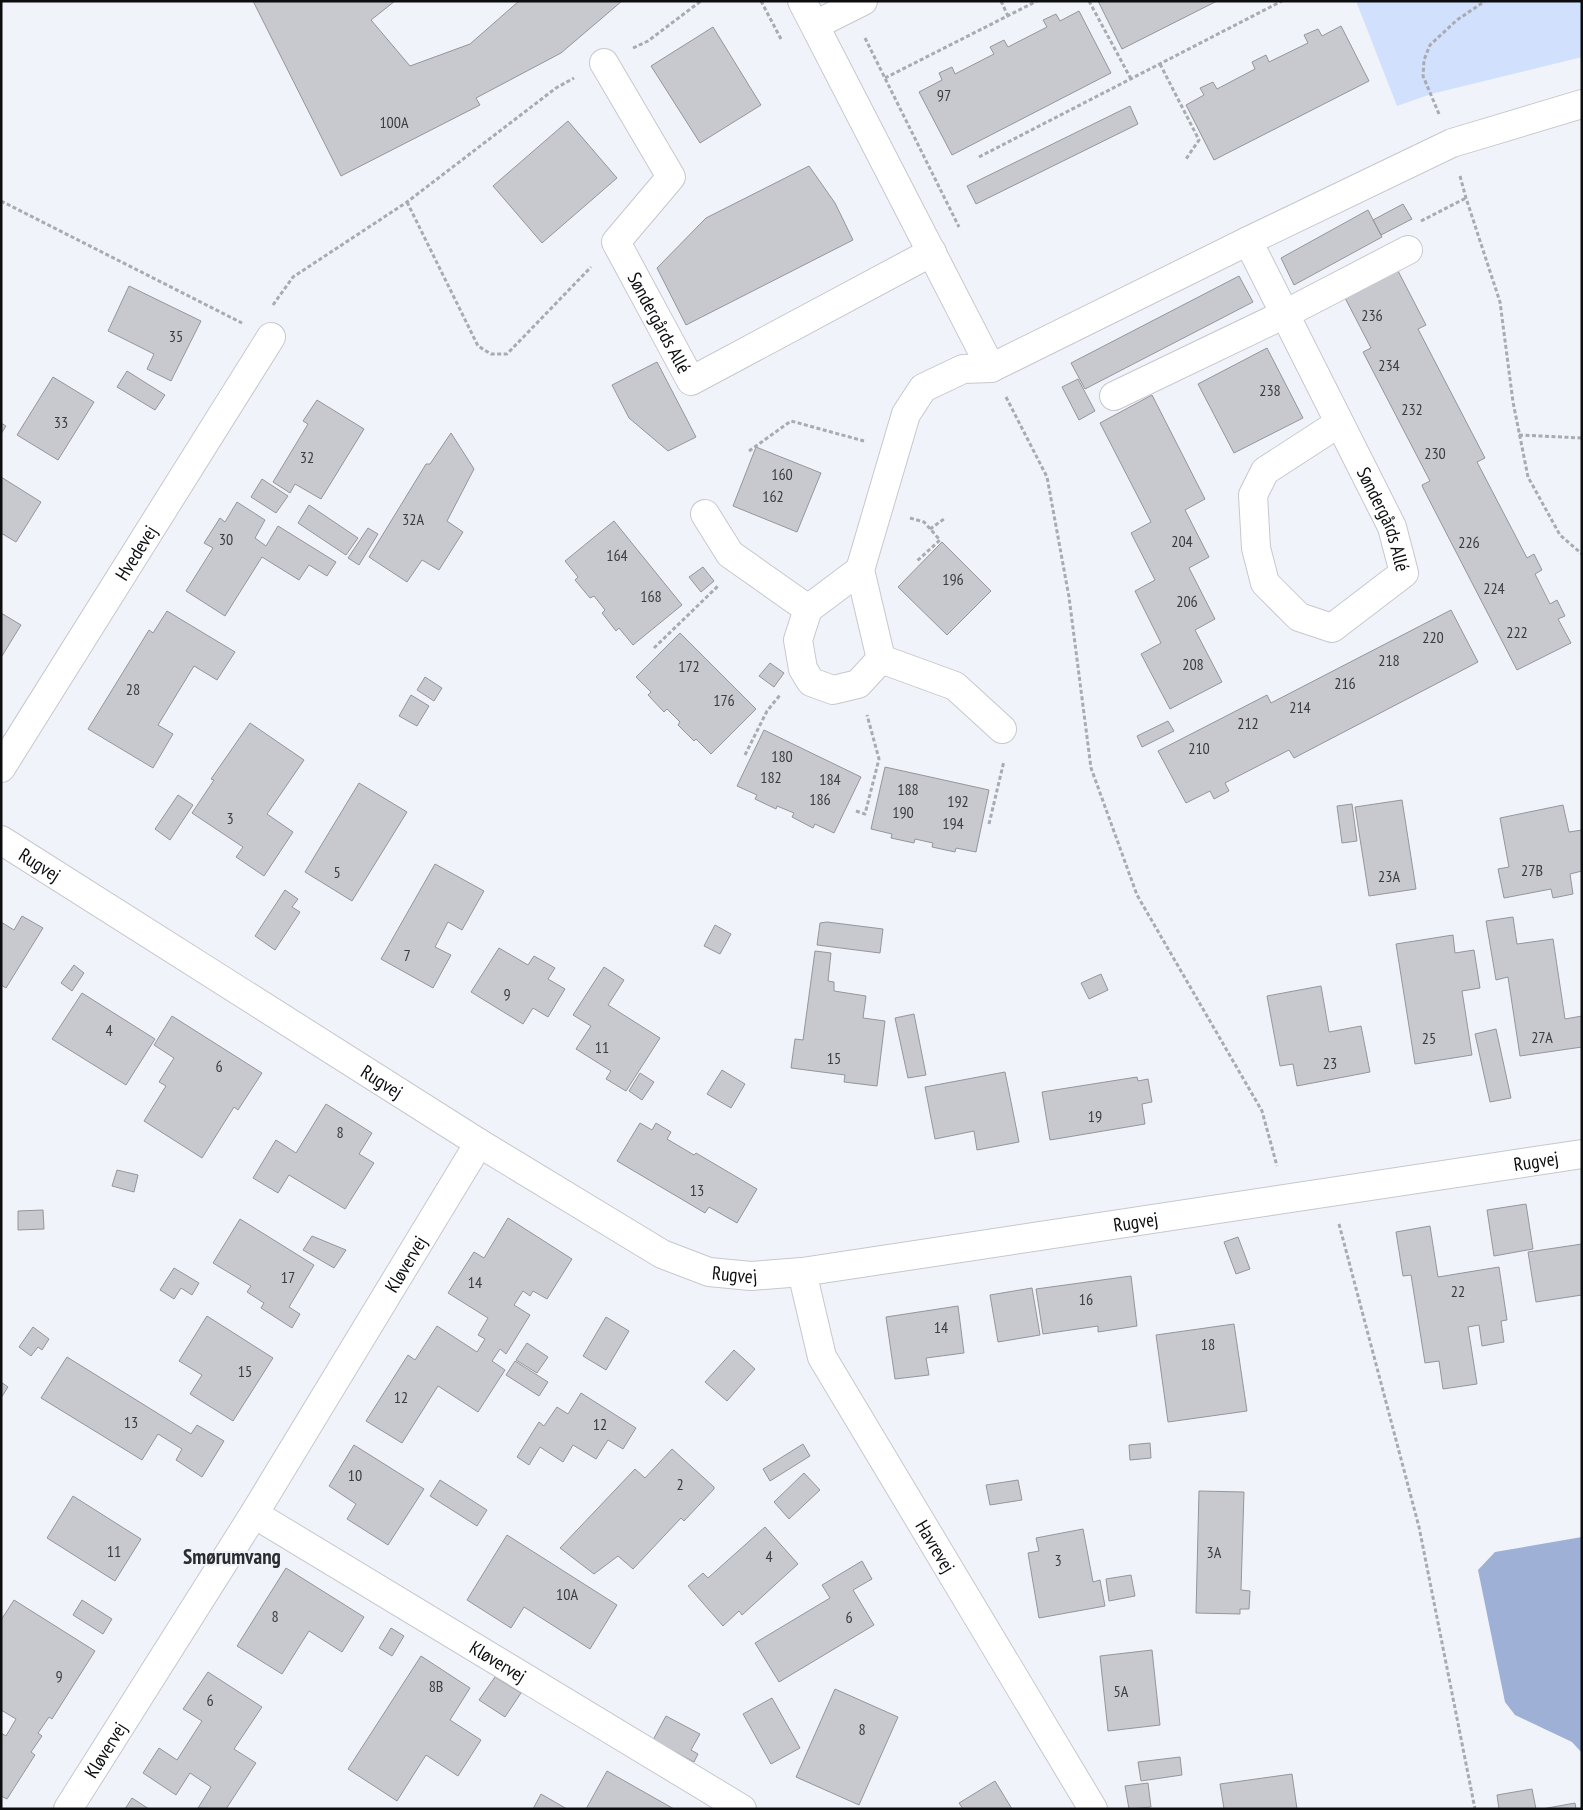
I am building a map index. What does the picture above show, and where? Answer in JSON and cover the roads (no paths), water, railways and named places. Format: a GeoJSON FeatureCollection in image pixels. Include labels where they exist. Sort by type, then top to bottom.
{"type":"FeatureCollection","features":[{"type":"Feature","properties":{"kind":"street"},"geometry":{"type":"LineString","coordinates":[[802,1],[991,368]]}},
{"type":"Feature","properties":{"kind":"street"},"geometry":{"type":"LineString","coordinates":[[815,25],[856,5]]}},
{"type":"Feature","properties":{"kind":"street","name":"Søndergårds Allé"},"geometry":{"type":"LineString","coordinates":[[604,63],[671,177],[616,242],[691,381],[932,252]]}},
{"type":"Feature","properties":{"kind":"street"},"geometry":{"type":"LineString","coordinates":[[881,659],[860,570],[906,414],[923,388],[964,369],[991,368],[1452,143],[1582,104]]}},
{"type":"Feature","properties":{"kind":"street","name":"Søndergårds Allé"},"geometry":{"type":"LineString","coordinates":[[1248,241],[1392,528],[1404,573],[1332,628],[1299,617],[1265,583],[1256,548],[1253,495],[1265,471],[1339,423]]}},
{"type":"Feature","properties":{"kind":"street"},"geometry":{"type":"LineString","coordinates":[[1114,396],[1285,314],[1408,250]]}},
{"type":"Feature","properties":{"kind":"street","name":"Hvedevej"},"geometry":{"type":"LineString","coordinates":[[1,768],[263,334]]}},
{"type":"Feature","properties":{"kind":"street"},"geometry":{"type":"LineString","coordinates":[[705,514],[730,554],[808,609]]}},
{"type":"Feature","properties":{"kind":"street"},"geometry":{"type":"LineString","coordinates":[[860,570],[808,609],[798,640],[803,669],[811,682],[833,690],[858,684],[881,659]]}},
{"type":"Feature","properties":{"kind":"street"},"geometry":{"type":"LineString","coordinates":[[881,659],[955,686],[1002,729]]}},
{"type":"Feature","properties":{"kind":"street","name":"Rugvej"},"geometry":{"type":"LineString","coordinates":[[1,840],[479,1144],[662,1254],[710,1272],[751,1276],[802,1272],[1582,1154]]}},
{"type":"Feature","properties":{"kind":"street","name":"Kløvervej"},"geometry":{"type":"LineString","coordinates":[[68,1809],[254,1514],[479,1144]]}},
{"type":"Feature","properties":{"kind":"street","name":"Havrevej"},"geometry":{"type":"LineString","coordinates":[[802,1272],[822,1356],[1093,1809]]}},
{"type":"Feature","properties":{"kind":"street","name":"Kløvervej"},"geometry":{"type":"LineString","coordinates":[[254,1514],[742,1809]]}},
{"type":"Feature","properties":{"kind":"district","name":"Smørumvang"},"geometry":{"type":"Point","coordinates":[232,1557]}}]}
